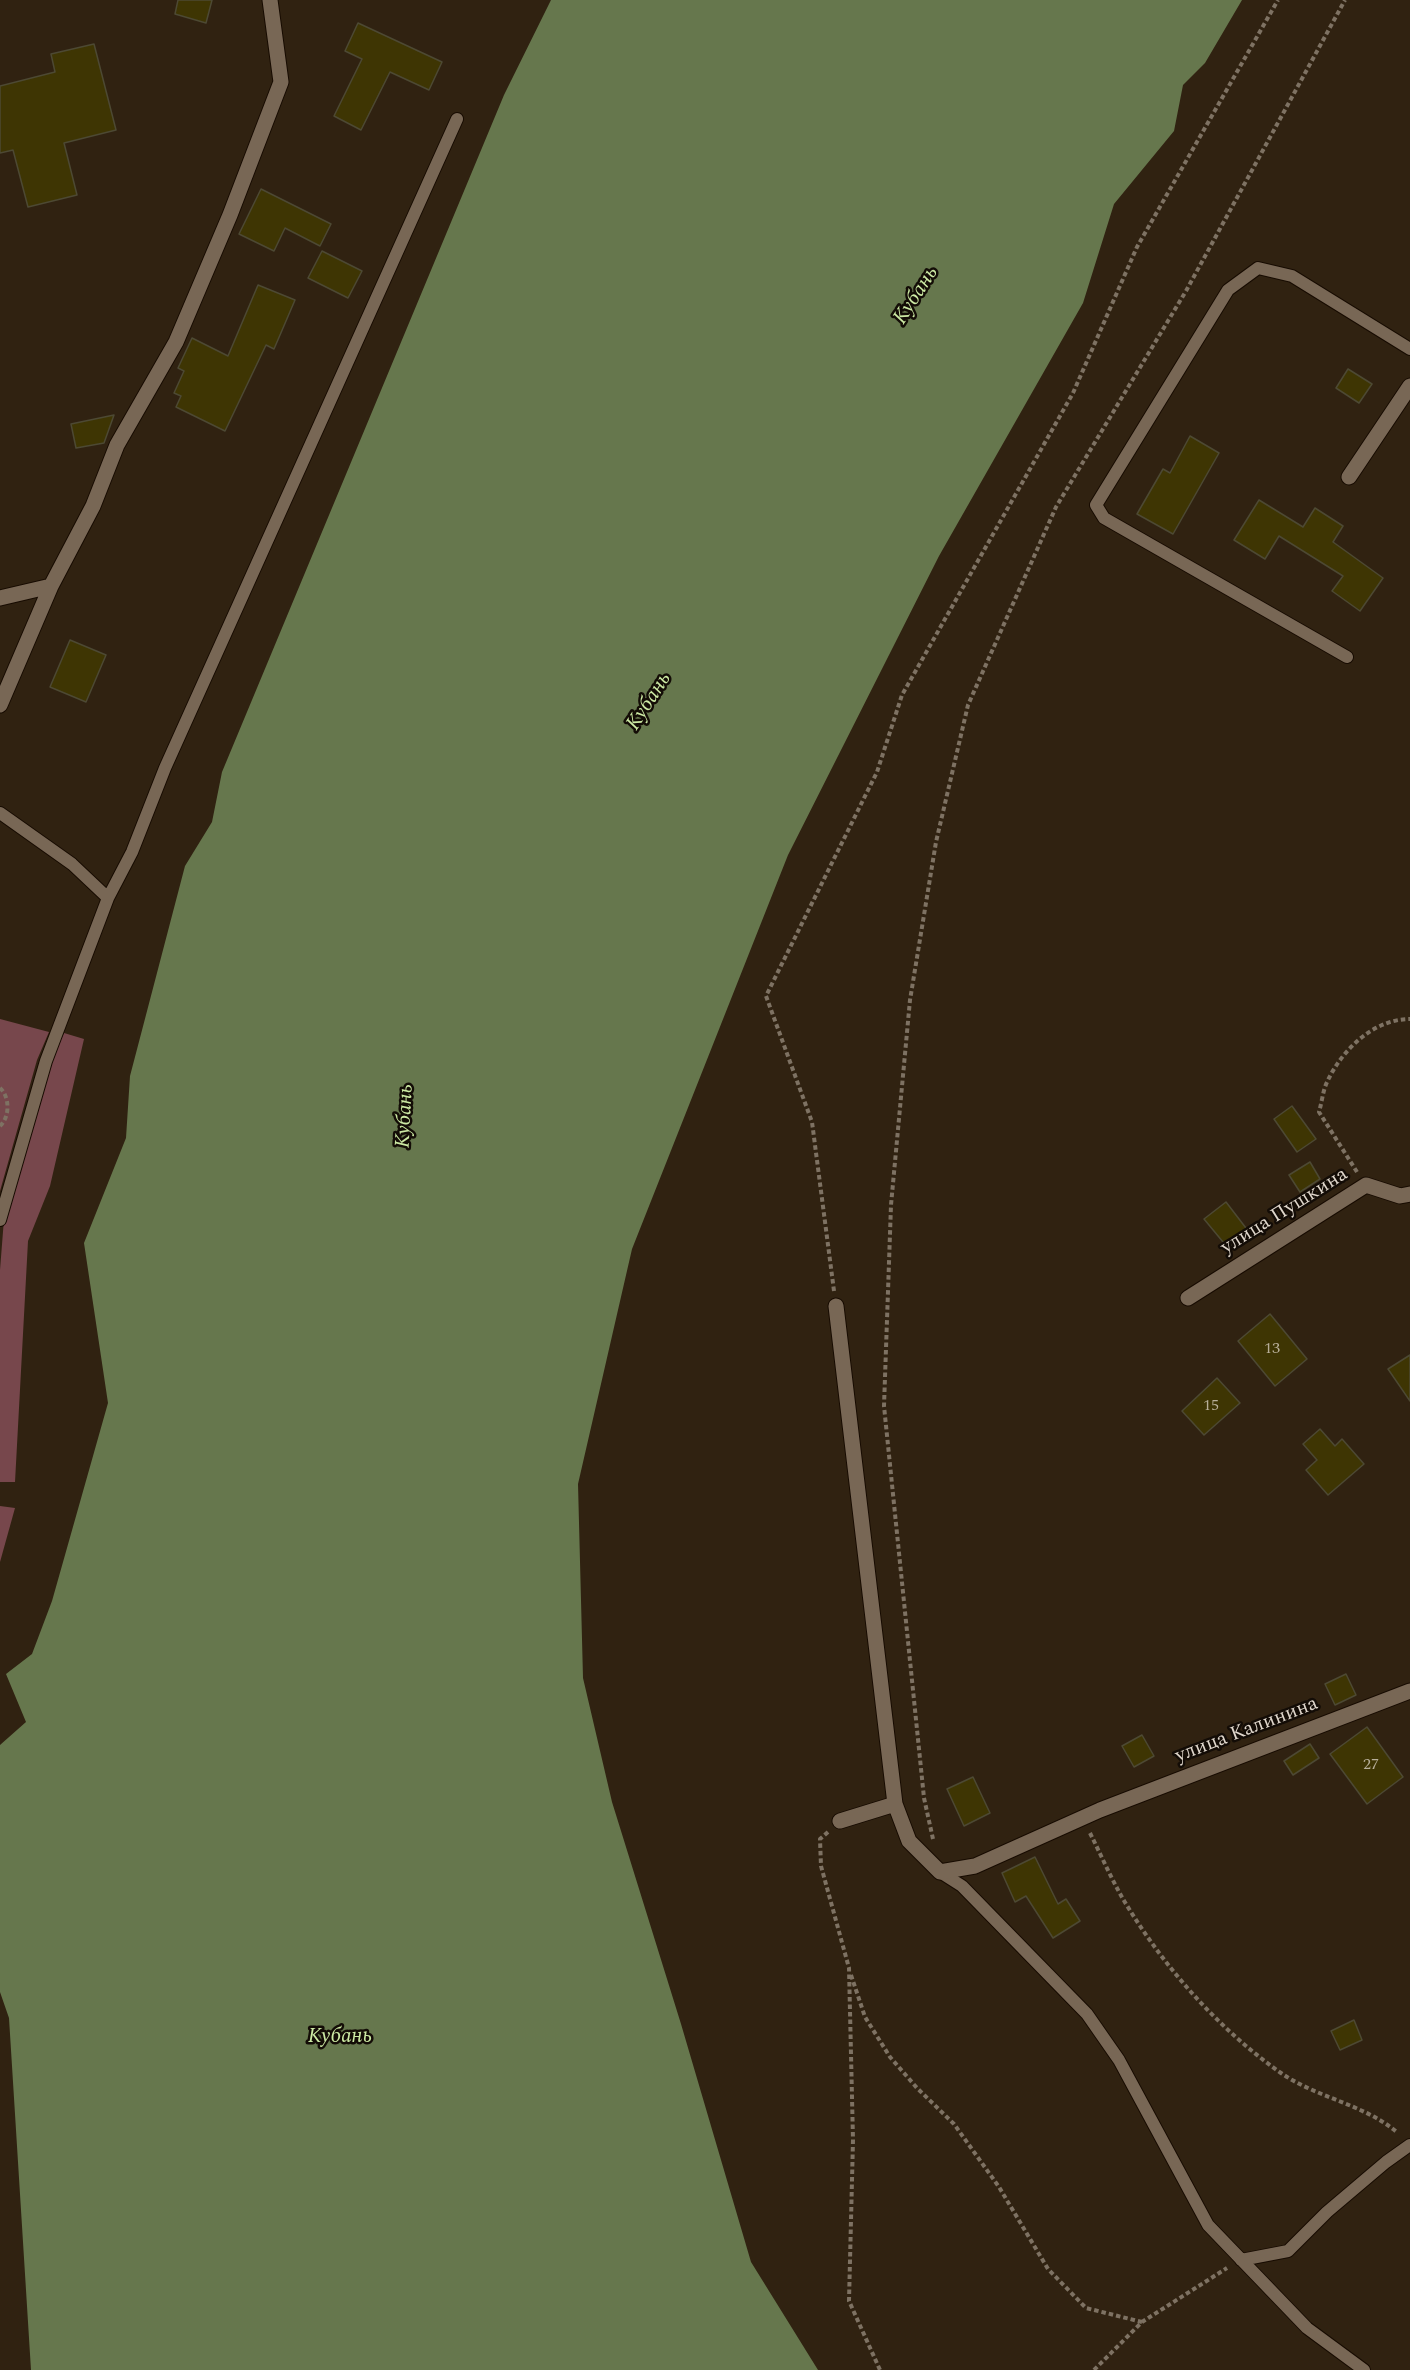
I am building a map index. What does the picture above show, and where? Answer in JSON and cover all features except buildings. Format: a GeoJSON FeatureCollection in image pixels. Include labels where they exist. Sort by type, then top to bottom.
{"type":"FeatureCollection","features":[{"type":"Feature","properties":{"kind":"street"},"geometry":{"type":"LineString","coordinates":[[0,705],[51,586],[93,506],[117,445],[176,342],[230,215],[281,82],[270,0]]}},
{"type":"Feature","properties":{"kind":"street"},"geometry":{"type":"LineString","coordinates":[[1349,477],[1410,386]]}},
{"type":"Feature","properties":{"kind":"street"},"geometry":{"type":"LineString","coordinates":[[0,598],[51,586]]}},
{"type":"Feature","properties":{"kind":"street","name":"улица Пушкина"},"geometry":{"type":"LineString","coordinates":[[1188,1298],[1366,1185],[1400,1196],[1410,1194]]}},
{"type":"Feature","properties":{"kind":"street"},"geometry":{"type":"LineString","coordinates":[[836,1306],[896,1804],[909,1841],[940,1872]]}},
{"type":"Feature","properties":{"kind":"street","name":"улица Калинина"},"geometry":{"type":"LineString","coordinates":[[940,1872],[975,1866],[1100,1810],[1410,1691]]}},
{"type":"Feature","properties":{"kind":"street"},"geometry":{"type":"LineString","coordinates":[[840,1821],[896,1804]]}},
{"type":"Feature","properties":{"kind":"lane"},"geometry":{"type":"LineString","coordinates":[[0,1220],[46,1061],[108,898],[132,852],[165,768],[457,118]]}},
{"type":"Feature","properties":{"kind":"lane"},"geometry":{"type":"LineString","coordinates":[[1347,657],[1104,518],[1096,505],[1228,290],[1258,268],[1292,276],[1410,349]]}},
{"type":"Feature","properties":{"kind":"lane"},"geometry":{"type":"LineString","coordinates":[[0,813],[72,864],[108,898]]}},
{"type":"Feature","properties":{"kind":"lane"},"geometry":{"type":"LineString","coordinates":[[940,1872],[962,1886],[1087,2014],[1119,2060],[1208,2226],[1307,2328],[1364,2370]]}},
{"type":"Feature","properties":{"kind":"lane"},"geometry":{"type":"LineString","coordinates":[[1241,2260],[1288,2251],[1406,2141]]}},
{"type":"Feature","properties":{"kind":"path"},"geometry":{"type":"LineString","coordinates":[[836,1306],[812,1122],[766,996],[877,772],[902,695],[1073,393],[1137,247],[1278,0]]}},
{"type":"Feature","properties":{"kind":"path"},"geometry":{"type":"LineString","coordinates":[[933,1841],[924,1798],[884,1406],[891,1205],[910,1000],[936,842],[968,705],[1056,507],[1186,291],[1345,0]]}},
{"type":"Feature","properties":{"kind":"path"},"geometry":{"type":"LineString","coordinates":[[1366,1185],[1319,1112],[1327,1081],[1350,1046],[1384,1022],[1410,1019]]}},
{"type":"Feature","properties":{"kind":"path"},"geometry":{"type":"LineString","coordinates":[[0,1088],[7,1102],[7,1116],[0,1126]]}},
{"type":"Feature","properties":{"kind":"path"},"geometry":{"type":"LineString","coordinates":[[1083,1818],[1123,1899],[1175,1974],[1221,2025],[1283,2074],[1383,2120],[1406,2141]]}},
{"type":"Feature","properties":{"kind":"path"},"geometry":{"type":"LineString","coordinates":[[840,1821],[820,1839],[821,1866],[865,2017],[890,2057],[917,2088],[954,2124],[999,2187],[1048,2269],[1086,2308],[1142,2322]]}},
{"type":"Feature","properties":{"kind":"path"},"geometry":{"type":"LineString","coordinates":[[849,1968],[853,2140],[849,2301],[880,2370]]}},
{"type":"Feature","properties":{"kind":"path"},"geometry":{"type":"LineString","coordinates":[[1094,2370],[1142,2322],[1241,2260]]}},
{"type":"Feature","properties":{"kind":"shaded area"},"geometry":{"type":"Polygon","coordinates":[[[0,1019],[49,1032],[37,1060],[0,1191],[0,1019]]]}},
{"type":"Feature","properties":{"kind":"shaded area"},"geometry":{"type":"Polygon","coordinates":[[[64,1033],[84,1039],[50,1186],[28,1241],[15,1482],[0,1482],[0,1270],[4,1219],[51,1059],[64,1033]]]}},
{"type":"Feature","properties":{"kind":"shaded area"},"geometry":{"type":"Polygon","coordinates":[[[0,1506],[15,1508],[0,1562],[0,1506]]]}},
{"type":"Feature","properties":{"kind":"water","name":"Кубань"},"geometry":{"type":"Polygon","coordinates":[[[551,0],[1242,0],[1205,63],[1183,85],[1174,131],[1114,204],[1083,303],[939,556],[788,855],[632,1249],[578,1484],[583,1678],[612,1802],[681,2024],[751,2262],[818,2370],[31,2370],[9,2018],[0,1992],[0,1745],[26,1722],[6,1674],[32,1654],[52,1601],[108,1403],[84,1243],[126,1138],[130,1076],[185,866],[212,822],[222,772],[504,95],[551,0]]]}}]}
